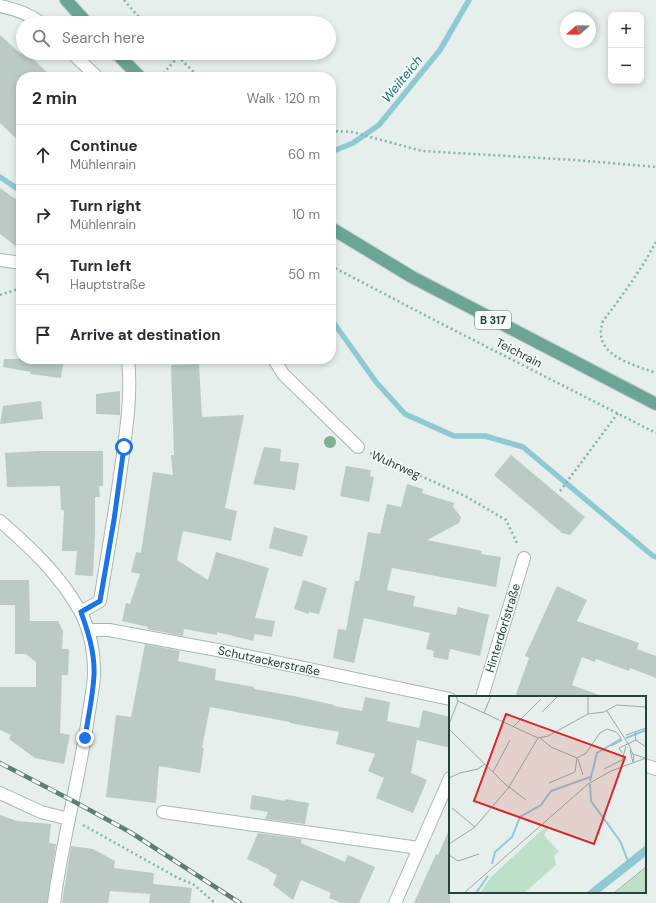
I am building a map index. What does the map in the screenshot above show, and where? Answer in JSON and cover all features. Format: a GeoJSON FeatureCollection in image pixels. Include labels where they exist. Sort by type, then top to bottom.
{"type":"FeatureCollection","features":[{"type":"Feature","properties":{"kind":"main road"},"geometry":{"type":"LineString","coordinates":[[66,0],[81,16]]}},
{"type":"Feature","properties":{"kind":"main road"},"geometry":{"type":"LineString","coordinates":[[123,60],[135,72]]}},
{"type":"Feature","properties":{"kind":"main road","name":"B 317"},"geometry":{"type":"LineString","coordinates":[[336,231],[412,277],[656,404]]}},
{"type":"Feature","properties":{"kind":"street"},"geometry":{"type":"LineString","coordinates":[[0,6],[10,8],[30,16]]}},
{"type":"Feature","properties":{"kind":"street"},"geometry":{"type":"LineString","coordinates":[[79,60],[92,72]]}},
{"type":"Feature","properties":{"kind":"street"},"geometry":{"type":"LineString","coordinates":[[0,260],[16,262]]}},
{"type":"Feature","properties":{"kind":"street"},"geometry":{"type":"LineString","coordinates":[[81,612],[100,601],[114,520],[124,447],[130,381],[128,364]]}},
{"type":"Feature","properties":{"kind":"street","name":"Wuhrweg"},"geometry":{"type":"LineString","coordinates":[[277,364],[283,374],[358,447]]}},
{"type":"Feature","properties":{"kind":"street"},"geometry":{"type":"LineString","coordinates":[[0,521],[49,566],[81,612],[88,630],[92,650],[94,675],[85,738],[54,903]]}},
{"type":"Feature","properties":{"kind":"street","name":"Hinterdorfstraße"},"geometry":{"type":"LineString","coordinates":[[482,696],[524,558]]}},
{"type":"Feature","properties":{"kind":"street","name":"Schutzackerstraße"},"geometry":{"type":"LineString","coordinates":[[88,630],[109,630],[228,652],[449,699]]}},
{"type":"Feature","properties":{"kind":"street"},"geometry":{"type":"LineString","coordinates":[[646,765],[656,769]]}},
{"type":"Feature","properties":{"kind":"street"},"geometry":{"type":"LineString","coordinates":[[395,903],[449,780]]}},
{"type":"Feature","properties":{"kind":"street"},"geometry":{"type":"LineString","coordinates":[[0,793],[41,812],[69,819]]}},
{"type":"Feature","properties":{"kind":"street"},"geometry":{"type":"LineString","coordinates":[[163,812],[419,848]]}},
{"type":"Feature","properties":{"kind":"path"},"geometry":{"type":"LineString","coordinates":[[124,0],[138,16]]}},
{"type":"Feature","properties":{"kind":"path"},"geometry":{"type":"LineString","coordinates":[[164,72],[175,60]]}},
{"type":"Feature","properties":{"kind":"path"},"geometry":{"type":"LineString","coordinates":[[181,60],[194,72]]}},
{"type":"Feature","properties":{"kind":"path"},"geometry":{"type":"LineString","coordinates":[[336,131],[352,132],[422,151],[575,160],[656,167]]}},
{"type":"Feature","properties":{"kind":"path"},"geometry":{"type":"LineString","coordinates":[[656,242],[631,284],[603,321],[601,328],[601,337],[604,345],[612,354],[625,362],[656,374]]}},
{"type":"Feature","properties":{"kind":"path","name":"Teichrain"},"geometry":{"type":"LineString","coordinates":[[336,269],[656,433]]}},
{"type":"Feature","properties":{"kind":"path"},"geometry":{"type":"LineString","coordinates":[[0,295],[16,290]]}},
{"type":"Feature","properties":{"kind":"path"},"geometry":{"type":"LineString","coordinates":[[560,492],[618,413]]}},
{"type":"Feature","properties":{"kind":"path","name":"Wuhrweg"},"geometry":{"type":"LineString","coordinates":[[358,447],[465,496],[506,520],[524,558]]}},
{"type":"Feature","properties":{"kind":"path"},"geometry":{"type":"LineString","coordinates":[[69,819],[79,823],[178,878],[192,884],[215,903]]}},
{"type":"Feature","properties":{"kind":"building"},"geometry":{"type":"Polygon","coordinates":[[[0,35],[16,49],[16,60],[34,60],[47,72],[16,72],[16,138],[0,123],[0,35]]]}},
{"type":"Feature","properties":{"kind":"building"},"geometry":{"type":"Polygon","coordinates":[[[0,188],[16,199],[16,246],[0,234],[0,188]]]}},
{"type":"Feature","properties":{"kind":"building"},"geometry":{"type":"Polygon","coordinates":[[[4,359],[16,359],[16,364],[63,364],[61,378],[30,374],[31,372],[3,367],[4,359]]]}},
{"type":"Feature","properties":{"kind":"building"},"geometry":{"type":"Polygon","coordinates":[[[199,364],[202,417],[244,415],[225,508],[237,511],[231,541],[183,531],[177,560],[208,580],[216,552],[269,568],[255,618],[275,621],[272,637],[255,634],[253,641],[217,632],[217,635],[184,629],[183,636],[147,629],[148,627],[122,621],[126,603],[130,604],[140,574],[131,572],[136,552],[141,553],[153,472],[173,475],[171,455],[174,455],[171,365],[199,364]]]}},
{"type":"Feature","properties":{"kind":"building"},"geometry":{"type":"Polygon","coordinates":[[[120,391],[120,415],[96,414],[96,394],[120,391]]]}},
{"type":"Feature","properties":{"kind":"building"},"geometry":{"type":"Polygon","coordinates":[[[41,401],[43,419],[0,424],[3,406],[41,401]]]}},
{"type":"Feature","properties":{"kind":"building"},"geometry":{"type":"Polygon","coordinates":[[[264,447],[281,449],[280,461],[299,463],[295,490],[253,484],[264,447]]]}},
{"type":"Feature","properties":{"kind":"building"},"geometry":{"type":"Polygon","coordinates":[[[38,451],[103,451],[103,486],[99,486],[100,497],[95,497],[93,576],[75,575],[77,551],[62,551],[64,510],[61,510],[60,486],[7,487],[5,453],[38,451]]]}},
{"type":"Feature","properties":{"kind":"building"},"geometry":{"type":"Polygon","coordinates":[[[511,455],[585,517],[570,535],[562,533],[494,475],[511,455]]]}},
{"type":"Feature","properties":{"kind":"building"},"geometry":{"type":"Polygon","coordinates":[[[346,466],[371,470],[370,476],[374,477],[369,502],[340,496],[346,466]]]}},
{"type":"Feature","properties":{"kind":"building"},"geometry":{"type":"Polygon","coordinates":[[[407,484],[423,489],[422,493],[454,503],[453,507],[461,517],[459,523],[427,540],[482,551],[481,554],[501,557],[496,587],[392,568],[387,590],[415,596],[413,606],[456,615],[458,607],[489,615],[480,656],[450,649],[448,660],[433,657],[434,651],[426,649],[430,633],[364,618],[354,663],[333,658],[338,629],[346,630],[355,581],[359,581],[368,532],[380,534],[387,504],[401,507],[407,484]]]}},
{"type":"Feature","properties":{"kind":"building"},"geometry":{"type":"Polygon","coordinates":[[[274,527],[308,536],[302,557],[269,548],[274,527]]]}},
{"type":"Feature","properties":{"kind":"building"},"geometry":{"type":"Polygon","coordinates":[[[0,580],[29,580],[30,621],[58,621],[63,631],[62,649],[69,649],[68,675],[62,675],[60,733],[70,735],[64,764],[35,758],[9,739],[11,735],[0,730],[0,687],[36,687],[36,662],[26,654],[15,654],[15,605],[0,605],[0,580]]]}},
{"type":"Feature","properties":{"kind":"building"},"geometry":{"type":"Polygon","coordinates":[[[303,580],[327,588],[319,614],[309,612],[309,614],[294,609],[303,580]]]}},
{"type":"Feature","properties":{"kind":"building"},"geometry":{"type":"Polygon","coordinates":[[[557,586],[587,600],[577,621],[639,643],[637,649],[656,656],[656,678],[630,668],[629,671],[596,659],[595,662],[582,657],[572,685],[598,696],[515,696],[529,658],[525,656],[557,586]]]}},
{"type":"Feature","properties":{"kind":"building"},"geometry":{"type":"Polygon","coordinates":[[[145,644],[180,651],[178,661],[216,669],[215,680],[362,711],[365,697],[390,702],[387,721],[419,728],[423,710],[449,717],[449,748],[417,740],[411,773],[427,780],[413,813],[376,798],[384,778],[368,771],[375,754],[336,744],[339,732],[210,707],[202,748],[204,748],[200,773],[159,766],[156,803],[106,797],[116,715],[131,717],[145,644]]]}},
{"type":"Feature","properties":{"kind":"building"},"geometry":{"type":"Polygon","coordinates":[[[252,795],[285,801],[285,799],[309,803],[305,824],[265,819],[268,812],[250,809],[252,795]]]}},
{"type":"Feature","properties":{"kind":"building"},"geometry":{"type":"Polygon","coordinates":[[[0,815],[17,821],[51,824],[49,843],[56,844],[47,903],[0,903],[0,815]]]}},
{"type":"Feature","properties":{"kind":"building"},"geometry":{"type":"Polygon","coordinates":[[[449,830],[450,903],[414,903],[436,854],[438,855],[449,830]]]}},
{"type":"Feature","properties":{"kind":"building"},"geometry":{"type":"Polygon","coordinates":[[[258,833],[302,839],[301,843],[345,862],[348,855],[375,867],[359,903],[341,903],[329,898],[331,893],[301,880],[293,900],[273,885],[277,875],[247,859],[258,833]]]}},
{"type":"Feature","properties":{"kind":"building"},"geometry":{"type":"Polygon","coordinates":[[[71,846],[93,849],[115,861],[114,868],[154,873],[153,884],[192,888],[190,903],[149,903],[150,894],[110,891],[108,903],[62,903],[71,846]]]}},
{"type":"Feature","properties":{"kind":"waterway","name":"Weilteich"},"geometry":{"type":"LineString","coordinates":[[336,150],[353,143],[379,125],[440,50],[469,0]]}},
{"type":"Feature","properties":{"kind":"waterway","name":"Weilteich"},"geometry":{"type":"LineString","coordinates":[[0,177],[16,188]]}},
{"type":"Feature","properties":{"kind":"waterway"},"geometry":{"type":"LineString","coordinates":[[336,326],[376,382],[405,414],[454,436],[485,436],[523,447],[656,557]]}},
{"type":"Feature","properties":{"kind":"railway"},"geometry":{"type":"LineString","coordinates":[[0,763],[130,832],[240,903]]}},
{"type":"Feature","properties":{"kind":"route"},"geometry":{"type":"LineString","coordinates":[[85,738],[94,675],[92,650],[88,630],[81,612],[100,601],[114,520],[124,447]]}}]}
